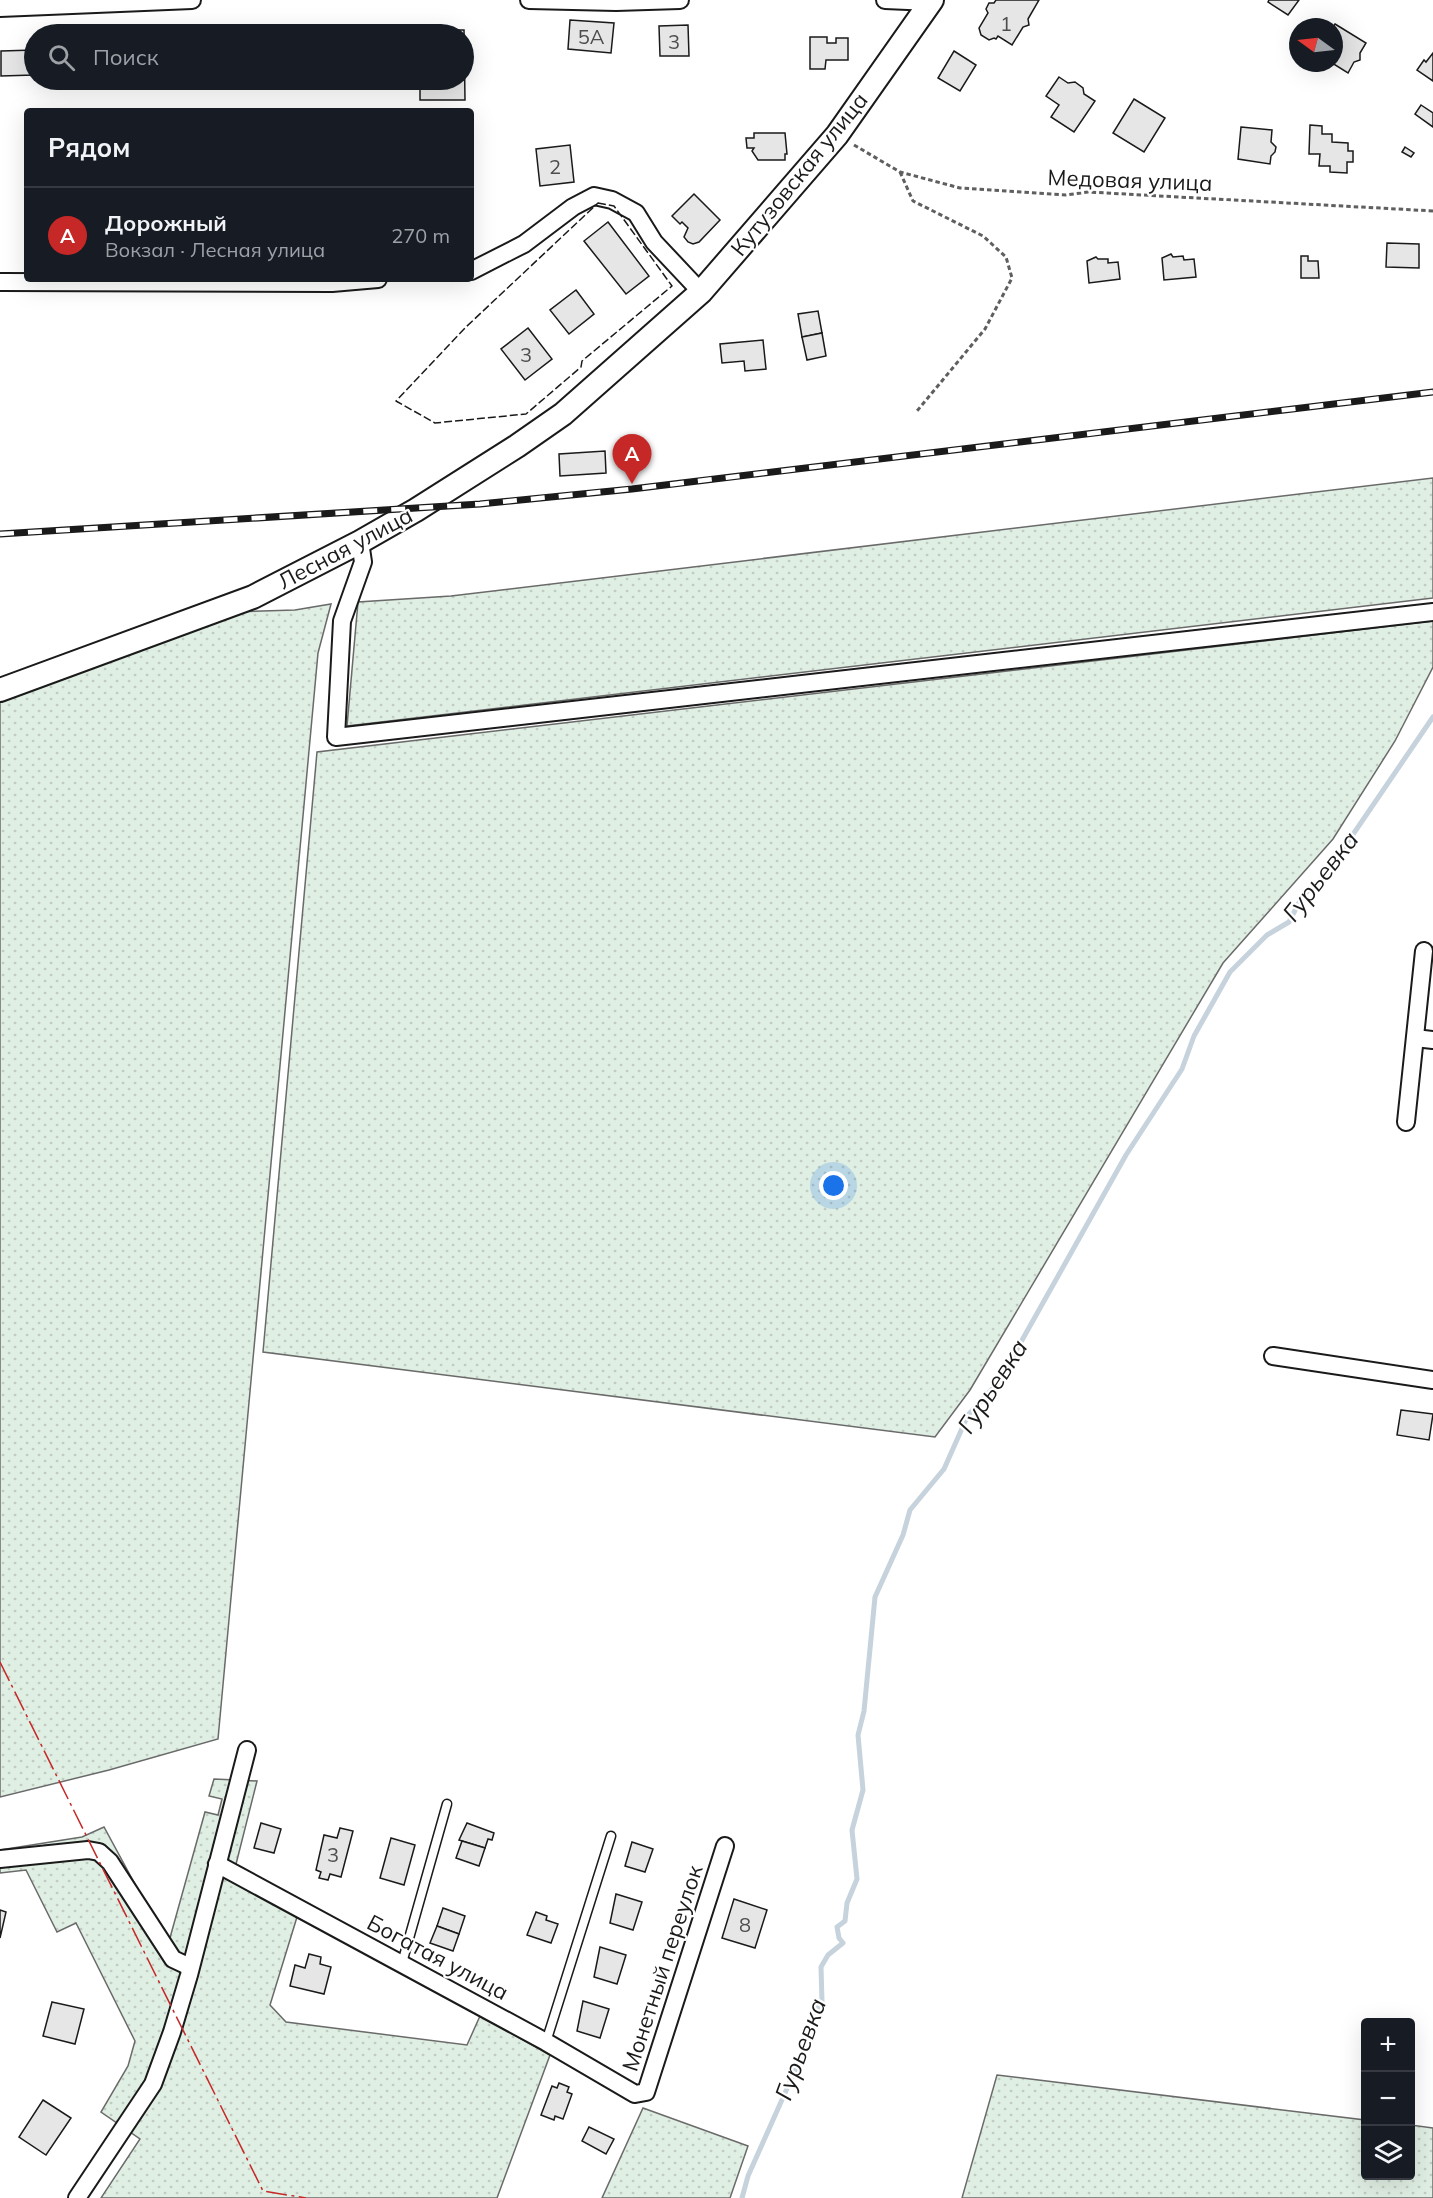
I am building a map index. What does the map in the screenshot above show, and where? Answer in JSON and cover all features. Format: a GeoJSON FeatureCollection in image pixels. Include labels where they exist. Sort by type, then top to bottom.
{"type":"FeatureCollection","features":[{"type":"Feature","properties":{"kind":"street"},"geometry":{"type":"LineString","coordinates":[[0,8],[192,0]]}},
{"type":"Feature","properties":{"kind":"street"},"geometry":{"type":"LineString","coordinates":[[529,0],[616,2],[680,0]]}},
{"type":"Feature","properties":{"kind":"street"},"geometry":{"type":"LineString","coordinates":[[885,0],[932,1]]}},
{"type":"Feature","properties":{"kind":"street","name":"Кутузовская улица"},"geometry":{"type":"LineString","coordinates":[[651,335],[701,292],[837,135],[932,1]]}},
{"type":"Feature","properties":{"kind":"street"},"geometry":{"type":"LineString","coordinates":[[474,269],[524,244],[573,207],[594,196],[612,200],[636,213],[654,242],[701,292]]}},
{"type":"Feature","properties":{"kind":"street"},"geometry":{"type":"LineString","coordinates":[[0,282],[344,282]]}},
{"type":"Feature","properties":{"kind":"street","name":"Лесная улица"},"geometry":{"type":"LineString","coordinates":[[0,690],[253,597],[360,542],[496,459],[563,414],[651,335]]}},
{"type":"Feature","properties":{"kind":"street"},"geometry":{"type":"LineString","coordinates":[[360,542],[363,562],[342,621],[336,737],[1433,612]]}},
{"type":"Feature","properties":{"kind":"street"},"geometry":{"type":"LineString","coordinates":[[1406,1122],[1424,951]]}},
{"type":"Feature","properties":{"kind":"street"},"geometry":{"type":"LineString","coordinates":[[1415,1038],[1433,1040]]}},
{"type":"Feature","properties":{"kind":"street"},"geometry":{"type":"LineString","coordinates":[[1273,1356],[1433,1380]]}},
{"type":"Feature","properties":{"kind":"street"},"geometry":{"type":"LineString","coordinates":[[76,2198],[153,2084],[172,2032],[247,1750]]}},
{"type":"Feature","properties":{"kind":"street","name":"Монетный переулок"},"geometry":{"type":"LineString","coordinates":[[635,2094],[646,2092],[725,1846]]}},
{"type":"Feature","properties":{"kind":"street"},"geometry":{"type":"LineString","coordinates":[[0,1859],[88,1850],[99,1852],[110,1862],[173,1959],[190,1967]]}},
{"type":"Feature","properties":{"kind":"street","name":"Богатая улица"},"geometry":{"type":"LineString","coordinates":[[217,1864],[546,2042],[635,2094]]}},
{"type":"Feature","properties":{"kind":"lane"},"geometry":{"type":"LineString","coordinates":[[402,1963],[447,1804]]}},
{"type":"Feature","properties":{"kind":"lane"},"geometry":{"type":"LineString","coordinates":[[546,2042],[611,1836]]}},
{"type":"Feature","properties":{"kind":"path","name":"Медовая улица"},"geometry":{"type":"LineString","coordinates":[[837,135],[900,171],[960,188],[1066,195],[1088,192],[1433,211]]}},
{"type":"Feature","properties":{"kind":"path"},"geometry":{"type":"LineString","coordinates":[[900,171],[913,201],[983,236],[1006,257],[1012,278],[985,329],[917,411]]}},
{"type":"Feature","properties":{"kind":"green space"},"geometry":{"type":"Polygon","coordinates":[[[1433,478],[1433,598],[347,726],[358,602],[451,596],[1433,478]]]}},
{"type":"Feature","properties":{"kind":"green space"},"geometry":{"type":"Polygon","coordinates":[[[331,604],[318,653],[218,1739],[109,1770],[0,1797],[0,683],[231,612],[295,610],[331,604]]]}},
{"type":"Feature","properties":{"kind":"green space"},"geometry":{"type":"Polygon","coordinates":[[[1433,621],[1433,667],[1395,741],[1333,839],[1223,963],[970,1390],[935,1437],[263,1352],[317,752],[1433,621]]]}},
{"type":"Feature","properties":{"kind":"green space"},"geometry":{"type":"Polygon","coordinates":[[[214,1779],[257,1781],[232,1880],[297,1917],[270,2005],[286,2022],[467,2045],[480,2016],[550,2055],[497,2198],[101,2198],[140,2139],[101,2112],[128,2066],[135,2041],[76,1923],[57,1932],[26,1870],[0,1873],[0,1850],[82,1837],[104,1827],[168,1945],[205,1812],[218,1815],[222,1799],[209,1796],[214,1779]]]}},
{"type":"Feature","properties":{"kind":"green space"},"geometry":{"type":"Polygon","coordinates":[[[997,2075],[1361,2120],[1361,2180],[1415,2180],[1415,2126],[1433,2128],[1433,2198],[962,2198],[997,2075]]]}},
{"type":"Feature","properties":{"kind":"green space"},"geometry":{"type":"Polygon","coordinates":[[[643,2108],[748,2146],[730,2198],[602,2198],[643,2108]]]}},
{"type":"Feature","properties":{"kind":"building"},"geometry":{"type":"Polygon","coordinates":[[[996,0],[1039,0],[1028,19],[1029,25],[1023,27],[1012,45],[998,36],[996,39],[989,40],[981,35],[979,28],[988,13],[986,9],[989,3],[994,3],[996,0]]]}},
{"type":"Feature","properties":{"kind":"building"},"geometry":{"type":"Polygon","coordinates":[[[1269,0],[1299,0],[1288,15],[1268,2],[1269,0]]]}},
{"type":"Feature","properties":{"kind":"building"},"geometry":{"type":"Polygon","coordinates":[[[570,20],[614,23],[611,53],[568,49],[570,20]]]}},
{"type":"Feature","properties":{"kind":"building"},"geometry":{"type":"Polygon","coordinates":[[[688,25],[689,56],[660,56],[659,26],[688,25]]]}},
{"type":"Feature","properties":{"kind":"building"},"geometry":{"type":"Polygon","coordinates":[[[1343,29],[1366,43],[1360,53],[1360,60],[1354,62],[1348,73],[1343,70],[1343,29]]]}},
{"type":"Feature","properties":{"kind":"building"},"geometry":{"type":"Polygon","coordinates":[[[810,37],[827,37],[827,43],[836,43],[836,38],[848,38],[848,60],[826,60],[825,69],[810,69],[810,37]]]}},
{"type":"Feature","properties":{"kind":"building"},"geometry":{"type":"Polygon","coordinates":[[[24,50],[24,75],[1,76],[1,51],[24,50]]]}},
{"type":"Feature","properties":{"kind":"building"},"geometry":{"type":"Polygon","coordinates":[[[954,51],[976,65],[960,91],[938,78],[954,51]]]}},
{"type":"Feature","properties":{"kind":"building"},"geometry":{"type":"Polygon","coordinates":[[[1433,53],[1433,81],[1417,70],[1433,53]]]}},
{"type":"Feature","properties":{"kind":"building"},"geometry":{"type":"Polygon","coordinates":[[[1059,77],[1068,83],[1075,82],[1083,88],[1084,94],[1095,101],[1074,132],[1051,117],[1059,105],[1046,96],[1059,77]]]}},
{"type":"Feature","properties":{"kind":"building"},"geometry":{"type":"Polygon","coordinates":[[[420,90],[465,90],[465,100],[420,100],[420,90]]]}},
{"type":"Feature","properties":{"kind":"building"},"geometry":{"type":"Polygon","coordinates":[[[1134,99],[1165,118],[1144,152],[1113,133],[1134,99]]]}},
{"type":"Feature","properties":{"kind":"building"},"geometry":{"type":"Polygon","coordinates":[[[1421,105],[1433,113],[1433,127],[1415,114],[1421,105]]]}},
{"type":"Feature","properties":{"kind":"building"},"geometry":{"type":"Polygon","coordinates":[[[1310,125],[1322,126],[1322,134],[1332,134],[1332,142],[1348,143],[1348,151],[1353,151],[1353,162],[1347,162],[1347,173],[1330,172],[1330,166],[1319,166],[1320,154],[1309,154],[1310,125]]]}},
{"type":"Feature","properties":{"kind":"building"},"geometry":{"type":"Polygon","coordinates":[[[1241,127],[1272,130],[1271,142],[1276,147],[1270,164],[1238,159],[1241,127]]]}},
{"type":"Feature","properties":{"kind":"building"},"geometry":{"type":"Polygon","coordinates":[[[754,133],[785,133],[787,154],[785,154],[785,160],[758,160],[752,151],[754,148],[747,148],[746,138],[754,138],[754,133]]]}},
{"type":"Feature","properties":{"kind":"building"},"geometry":{"type":"Polygon","coordinates":[[[570,145],[574,182],[540,186],[536,149],[570,145]]]}},
{"type":"Feature","properties":{"kind":"building"},"geometry":{"type":"Polygon","coordinates":[[[1405,147],[1414,153],[1411,157],[1402,152],[1405,147]]]}},
{"type":"Feature","properties":{"kind":"building"},"geometry":{"type":"Polygon","coordinates":[[[694,194],[720,220],[699,242],[693,244],[684,237],[688,228],[672,216],[694,194]]]}},
{"type":"Feature","properties":{"kind":"building"},"geometry":{"type":"Polygon","coordinates":[[[608,222],[649,276],[626,294],[584,241],[608,222]]]}},
{"type":"Feature","properties":{"kind":"building"},"geometry":{"type":"Polygon","coordinates":[[[1387,243],[1419,244],[1419,268],[1386,267],[1387,243]]]}},
{"type":"Feature","properties":{"kind":"building"},"geometry":{"type":"Polygon","coordinates":[[[1171,254],[1173,257],[1183,256],[1184,260],[1194,259],[1196,277],[1164,280],[1162,258],[1171,254]]]}},
{"type":"Feature","properties":{"kind":"building"},"geometry":{"type":"Polygon","coordinates":[[[1301,256],[1308,256],[1308,261],[1318,261],[1319,278],[1301,278],[1301,256]]]}},
{"type":"Feature","properties":{"kind":"building"},"geometry":{"type":"Polygon","coordinates":[[[1096,257],[1108,259],[1108,263],[1118,262],[1120,279],[1089,283],[1087,261],[1096,257]]]}},
{"type":"Feature","properties":{"kind":"building"},"geometry":{"type":"Polygon","coordinates":[[[576,290],[594,314],[569,334],[550,310],[576,290]]]}},
{"type":"Feature","properties":{"kind":"building"},"geometry":{"type":"Polygon","coordinates":[[[818,311],[822,333],[802,337],[798,314],[818,311]]]}},
{"type":"Feature","properties":{"kind":"building"},"geometry":{"type":"Polygon","coordinates":[[[528,328],[552,359],[525,380],[501,349],[528,328]]]}},
{"type":"Feature","properties":{"kind":"building"},"geometry":{"type":"Polygon","coordinates":[[[822,333],[826,356],[807,360],[802,337],[822,333]]]}},
{"type":"Feature","properties":{"kind":"building"},"geometry":{"type":"Polygon","coordinates":[[[763,340],[766,369],[745,371],[744,361],[722,363],[720,344],[763,340]]]}},
{"type":"Feature","properties":{"kind":"building"},"geometry":{"type":"Polygon","coordinates":[[[605,451],[606,473],[560,476],[559,454],[605,451]]]}},
{"type":"Feature","properties":{"kind":"building"},"geometry":{"type":"Polygon","coordinates":[[[1401,1410],[1433,1414],[1429,1440],[1397,1435],[1401,1410]]]}},
{"type":"Feature","properties":{"kind":"building"},"geometry":{"type":"Polygon","coordinates":[[[261,1823],[281,1829],[274,1853],[254,1848],[261,1823]]]}},
{"type":"Feature","properties":{"kind":"building"},"geometry":{"type":"Polygon","coordinates":[[[467,1823],[494,1833],[492,1840],[488,1839],[485,1848],[459,1840],[467,1823]]]}},
{"type":"Feature","properties":{"kind":"building"},"geometry":{"type":"Polygon","coordinates":[[[340,1828],[353,1831],[341,1877],[330,1874],[328,1880],[319,1878],[321,1872],[316,1870],[324,1835],[337,1838],[340,1828]]]}},
{"type":"Feature","properties":{"kind":"building"},"geometry":{"type":"Polygon","coordinates":[[[391,1838],[415,1845],[404,1885],[380,1878],[391,1838]]]}},
{"type":"Feature","properties":{"kind":"building"},"geometry":{"type":"Polygon","coordinates":[[[462,1841],[485,1848],[479,1866],[456,1858],[462,1841]]]}},
{"type":"Feature","properties":{"kind":"building"},"geometry":{"type":"Polygon","coordinates":[[[632,1842],[653,1849],[645,1872],[625,1866],[632,1842]]]}},
{"type":"Feature","properties":{"kind":"building"},"geometry":{"type":"Polygon","coordinates":[[[616,1894],[642,1902],[633,1930],[610,1923],[616,1894]]]}},
{"type":"Feature","properties":{"kind":"building"},"geometry":{"type":"Polygon","coordinates":[[[734,1899],[767,1910],[755,1948],[722,1938],[734,1899]]]}},
{"type":"Feature","properties":{"kind":"building"},"geometry":{"type":"Polygon","coordinates":[[[443,1908],[465,1916],[459,1934],[437,1926],[443,1908]]]}},
{"type":"Feature","properties":{"kind":"building"},"geometry":{"type":"Polygon","coordinates":[[[0,1910],[6,1912],[0,1938],[0,1910]]]}},
{"type":"Feature","properties":{"kind":"building"},"geometry":{"type":"Polygon","coordinates":[[[536,1912],[547,1916],[546,1920],[558,1924],[551,1943],[527,1935],[536,1912]]]}},
{"type":"Feature","properties":{"kind":"building"},"geometry":{"type":"Polygon","coordinates":[[[437,1926],[459,1934],[453,1951],[430,1943],[437,1926]]]}},
{"type":"Feature","properties":{"kind":"building"},"geometry":{"type":"Polygon","coordinates":[[[600,1947],[626,1955],[617,1984],[594,1977],[600,1947]]]}},
{"type":"Feature","properties":{"kind":"building"},"geometry":{"type":"Polygon","coordinates":[[[309,1954],[321,1957],[320,1964],[331,1967],[324,1994],[290,1986],[295,1965],[305,1968],[309,1954]]]}},
{"type":"Feature","properties":{"kind":"building"},"geometry":{"type":"Polygon","coordinates":[[[583,2001],[609,2009],[600,2038],[577,2031],[583,2001]]]}},
{"type":"Feature","properties":{"kind":"building"},"geometry":{"type":"Polygon","coordinates":[[[52,2002],[84,2009],[75,2044],[43,2036],[52,2002]]]}},
{"type":"Feature","properties":{"kind":"building"},"geometry":{"type":"Polygon","coordinates":[[[559,2083],[569,2087],[567,2092],[572,2094],[563,2119],[555,2116],[554,2120],[541,2115],[552,2086],[557,2088],[559,2083]]]}},
{"type":"Feature","properties":{"kind":"building"},"geometry":{"type":"Polygon","coordinates":[[[43,2100],[71,2118],[46,2155],[19,2137],[43,2100]]]}},
{"type":"Feature","properties":{"kind":"building"},"geometry":{"type":"Polygon","coordinates":[[[589,2127],[614,2139],[606,2154],[582,2141],[589,2127]]]}},
{"type":"Feature","properties":{"kind":"waterway","name":"Гурьевка"},"geometry":{"type":"LineString","coordinates":[[742,2198],[748,2176],[801,2057],[812,2017],[822,2001],[821,1967],[828,1955],[843,1943],[839,1938],[837,1927],[845,1921],[847,1903],[857,1879],[852,1830],[863,1790],[858,1735],[864,1711],[875,1597],[903,1535],[910,1510],[944,1469],[968,1415],[998,1383],[1126,1155],[1182,1069],[1194,1036],[1230,972],[1267,935],[1289,922],[1303,895],[1324,877],[1433,717]]}},
{"type":"Feature","properties":{"kind":"railway"},"geometry":{"type":"LineString","coordinates":[[0,534],[480,504],[632,489],[1433,392]]}},
{"type":"Feature","properties":{"kind":"fence"},"geometry":{"type":"LineString","coordinates":[[598,203],[614,206],[672,286],[582,361],[581,367],[526,414],[435,423],[396,401],[466,327],[598,203]]}},
{"type":"Feature","properties":{"kind":"power"},"geometry":{"type":"LineString","coordinates":[[0,1662],[263,2191],[306,2198]]}},
{"type":"Feature","properties":{"kind":"place","name":"Дорожный"},"geometry":{"type":"Point","coordinates":[632,484]}}]}
